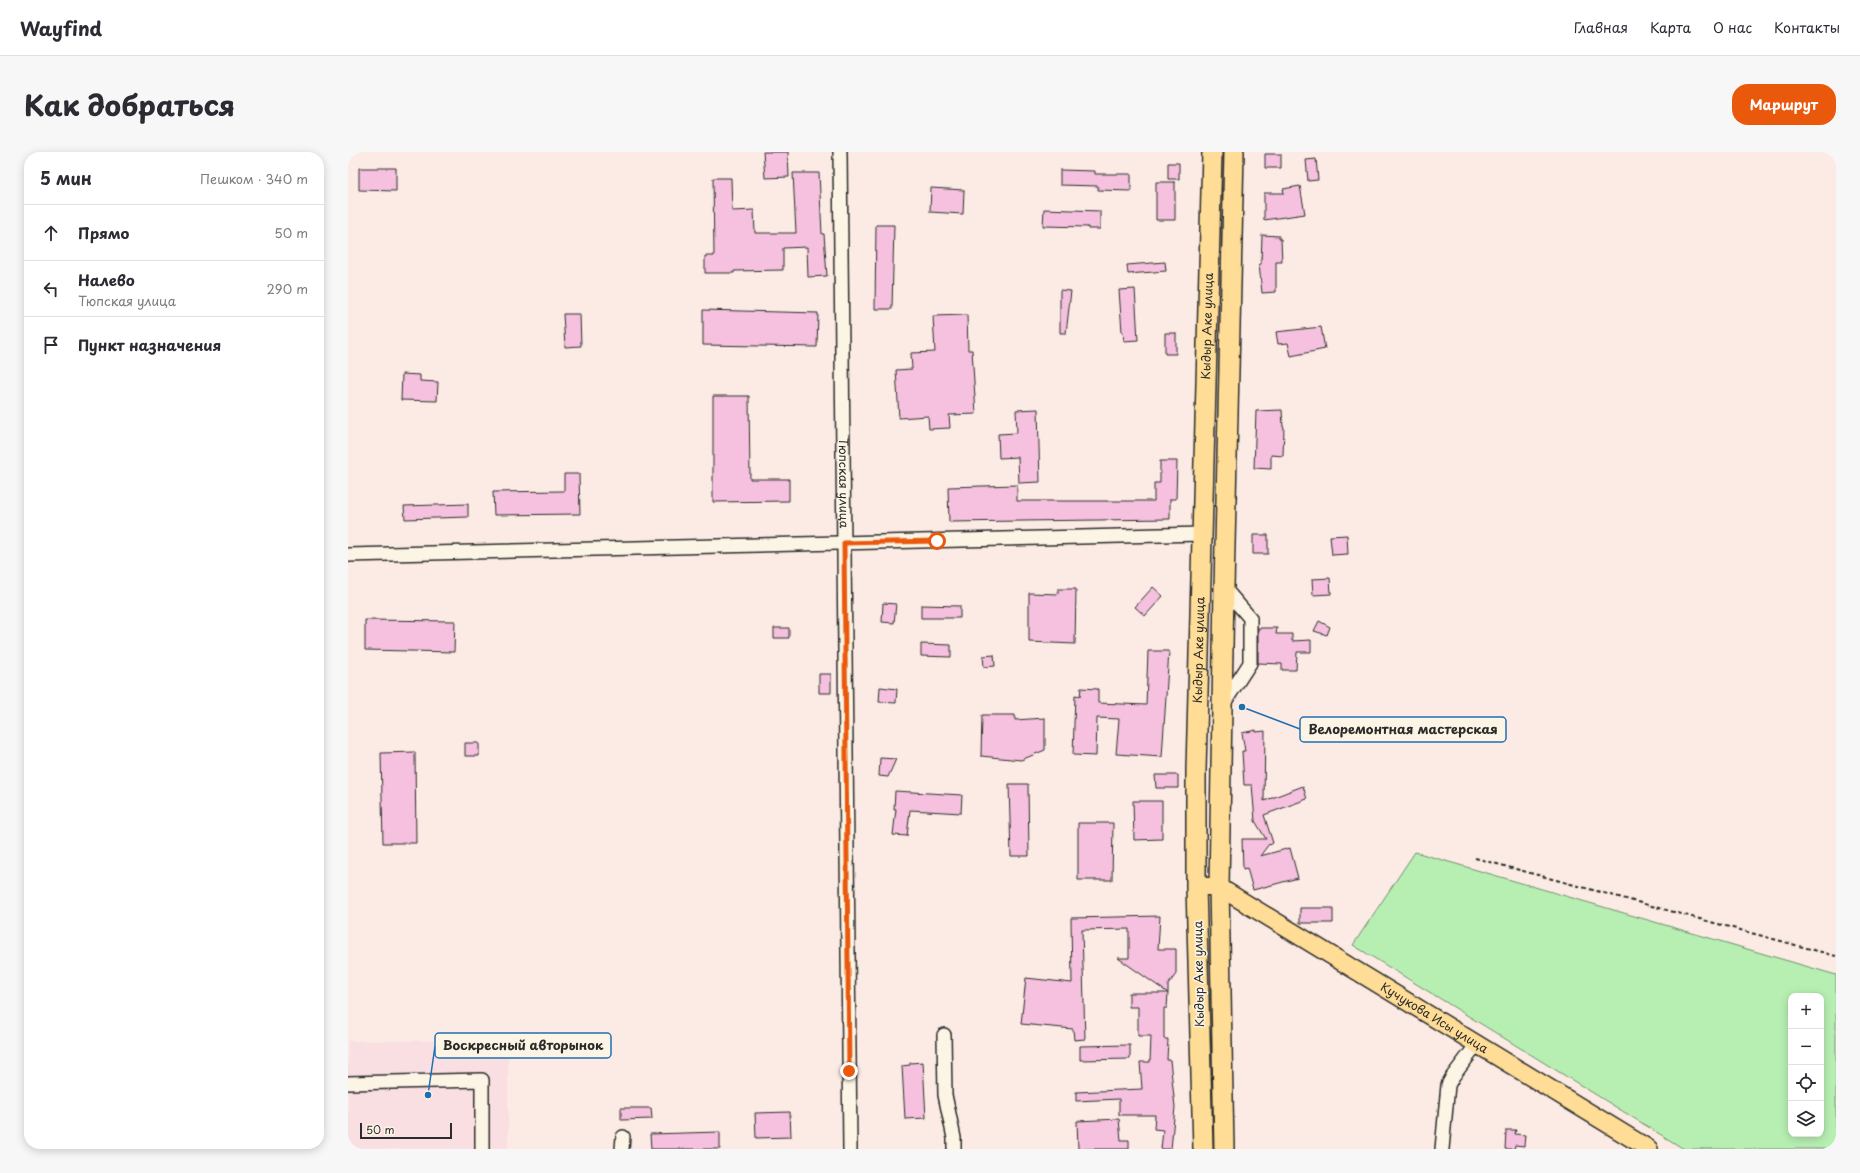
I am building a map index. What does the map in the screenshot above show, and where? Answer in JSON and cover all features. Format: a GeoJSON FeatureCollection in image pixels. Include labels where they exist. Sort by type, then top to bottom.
{"type":"FeatureCollection","features":[{"type":"Feature","properties":{"kind":"highway","name":"Кыдыр Аке улица"},"geometry":{"type":"LineString","coordinates":[[1203,1149],[1196,886],[1196,770],[1212,152]]}},
{"type":"Feature","properties":{"kind":"highway","name":"Кыдыр Аке улица"},"geometry":{"type":"LineString","coordinates":[[1224,1149],[1219,887],[1224,703],[1224,588],[1234,152]]}},
{"type":"Feature","properties":{"kind":"main road"},"geometry":{"type":"LineString","coordinates":[[1196,886],[1219,887]]}},
{"type":"Feature","properties":{"kind":"main road","name":"Кучукова Исы улица"},"geometry":{"type":"LineString","coordinates":[[1219,887],[1478,1043],[1650,1149]]}},
{"type":"Feature","properties":{"kind":"street","name":"Тюпская улица"},"geometry":{"type":"LineString","coordinates":[[840,152],[850,1149]]}},
{"type":"Feature","properties":{"kind":"street"},"geometry":{"type":"LineString","coordinates":[[348,555],[1201,534]]}},
{"type":"Feature","properties":{"kind":"street"},"geometry":{"type":"LineString","coordinates":[[1224,588],[1250,618],[1250,663],[1224,703]]}},
{"type":"Feature","properties":{"kind":"street"},"geometry":{"type":"LineString","coordinates":[[944,1035],[946,1095],[954,1138],[954,1149]]}},
{"type":"Feature","properties":{"kind":"street"},"geometry":{"type":"LineString","coordinates":[[1442,1149],[1448,1085],[1478,1043]]}},
{"type":"Feature","properties":{"kind":"street"},"geometry":{"type":"LineString","coordinates":[[348,1083],[482,1080],[482,1149]]}},
{"type":"Feature","properties":{"kind":"path"},"geometry":{"type":"LineString","coordinates":[[1475,858],[1836,956]]}},
{"type":"Feature","properties":{"kind":"shaded area"},"geometry":{"type":"Polygon","coordinates":[[[348,1041],[508,1041],[508,1149],[348,1149],[348,1041]]]}},
{"type":"Feature","properties":{"kind":"green space"},"geometry":{"type":"Polygon","coordinates":[[[1415,852],[1836,975],[1836,1149],[1684,1149],[1353,945],[1415,852]]]}},
{"type":"Feature","properties":{"kind":"building"},"geometry":{"type":"Polygon","coordinates":[[[763,152],[788,152],[789,177],[765,178],[763,152]]]}},
{"type":"Feature","properties":{"kind":"building"},"geometry":{"type":"Polygon","coordinates":[[[1265,154],[1281,154],[1281,168],[1265,168],[1265,154]]]}},
{"type":"Feature","properties":{"kind":"building"},"geometry":{"type":"Polygon","coordinates":[[[1316,159],[1318,180],[1308,181],[1306,160],[1316,159]]]}},
{"type":"Feature","properties":{"kind":"building"},"geometry":{"type":"Polygon","coordinates":[[[1168,163],[1179,163],[1179,179],[1168,179],[1168,163]]]}},
{"type":"Feature","properties":{"kind":"building"},"geometry":{"type":"Polygon","coordinates":[[[359,168],[396,168],[396,191],[359,190],[359,168]]]}},
{"type":"Feature","properties":{"kind":"building"},"geometry":{"type":"Polygon","coordinates":[[[1060,170],[1095,171],[1095,174],[1131,174],[1131,191],[1098,190],[1098,186],[1060,185],[1060,170]]]}},
{"type":"Feature","properties":{"kind":"building"},"geometry":{"type":"Polygon","coordinates":[[[793,173],[819,173],[822,234],[824,234],[827,276],[808,277],[807,247],[783,248],[783,270],[705,273],[705,256],[714,256],[713,178],[731,178],[732,211],[754,210],[755,233],[796,233],[793,173]]]}},
{"type":"Feature","properties":{"kind":"building"},"geometry":{"type":"Polygon","coordinates":[[[1156,182],[1175,182],[1175,220],[1156,220],[1156,182]]]}},
{"type":"Feature","properties":{"kind":"building"},"geometry":{"type":"Polygon","coordinates":[[[1300,186],[1305,214],[1264,220],[1264,193],[1284,193],[1283,189],[1300,186]]]}},
{"type":"Feature","properties":{"kind":"building"},"geometry":{"type":"Polygon","coordinates":[[[931,188],[964,190],[963,214],[930,212],[931,188]]]}},
{"type":"Feature","properties":{"kind":"building"},"geometry":{"type":"Polygon","coordinates":[[[1044,209],[1100,211],[1100,229],[1088,229],[1088,227],[1043,226],[1044,209]]]}},
{"type":"Feature","properties":{"kind":"building"},"geometry":{"type":"Polygon","coordinates":[[[876,225],[894,225],[892,309],[875,309],[876,225]]]}},
{"type":"Feature","properties":{"kind":"building"},"geometry":{"type":"Polygon","coordinates":[[[1262,235],[1279,236],[1279,239],[1281,239],[1282,262],[1276,262],[1276,292],[1262,293],[1259,264],[1261,264],[1262,235]]]}},
{"type":"Feature","properties":{"kind":"building"},"geometry":{"type":"Polygon","coordinates":[[[1165,262],[1166,271],[1128,274],[1127,265],[1165,262]]]}},
{"type":"Feature","properties":{"kind":"building"},"geometry":{"type":"Polygon","coordinates":[[[1135,289],[1138,340],[1124,341],[1119,290],[1135,289]]]}},
{"type":"Feature","properties":{"kind":"building"},"geometry":{"type":"Polygon","coordinates":[[[1060,290],[1071,291],[1066,333],[1060,333],[1060,290]]]}},
{"type":"Feature","properties":{"kind":"building"},"geometry":{"type":"Polygon","coordinates":[[[703,310],[818,313],[817,347],[703,345],[703,310]]]}},
{"type":"Feature","properties":{"kind":"building"},"geometry":{"type":"Polygon","coordinates":[[[563,314],[580,314],[581,346],[565,347],[563,314]]]}},
{"type":"Feature","properties":{"kind":"building"},"geometry":{"type":"Polygon","coordinates":[[[967,315],[968,350],[972,350],[976,414],[949,415],[950,428],[929,429],[928,416],[899,418],[896,370],[912,369],[911,353],[935,352],[933,316],[967,315]]]}},
{"type":"Feature","properties":{"kind":"building"},"geometry":{"type":"Polygon","coordinates":[[[1321,327],[1325,349],[1291,356],[1288,343],[1278,344],[1276,332],[1321,327]]]}},
{"type":"Feature","properties":{"kind":"building"},"geometry":{"type":"Polygon","coordinates":[[[1165,333],[1176,333],[1176,354],[1165,354],[1165,333]]]}},
{"type":"Feature","properties":{"kind":"building"},"geometry":{"type":"Polygon","coordinates":[[[402,374],[420,375],[420,381],[438,382],[437,401],[401,400],[402,374]]]}},
{"type":"Feature","properties":{"kind":"building"},"geometry":{"type":"Polygon","coordinates":[[[713,396],[749,396],[750,479],[789,479],[789,501],[713,502],[713,396]]]}},
{"type":"Feature","properties":{"kind":"building"},"geometry":{"type":"Polygon","coordinates":[[[1038,409],[1040,482],[1019,483],[1018,457],[999,458],[998,434],[1017,433],[1016,410],[1038,409]]]}},
{"type":"Feature","properties":{"kind":"building"},"geometry":{"type":"Polygon","coordinates":[[[1282,410],[1284,427],[1283,456],[1271,455],[1271,469],[1254,468],[1256,411],[1282,410]]]}},
{"type":"Feature","properties":{"kind":"building"},"geometry":{"type":"Polygon","coordinates":[[[1160,461],[1177,461],[1176,499],[1170,499],[1170,519],[949,522],[948,487],[1017,485],[1017,501],[1154,501],[1154,483],[1160,483],[1160,461]]]}},
{"type":"Feature","properties":{"kind":"building"},"geometry":{"type":"Polygon","coordinates":[[[564,474],[579,474],[580,514],[494,515],[493,492],[564,491],[564,474]]]}},
{"type":"Feature","properties":{"kind":"building"},"geometry":{"type":"Polygon","coordinates":[[[468,504],[468,517],[405,519],[404,506],[468,504]]]}},
{"type":"Feature","properties":{"kind":"building"},"geometry":{"type":"Polygon","coordinates":[[[1253,535],[1268,535],[1268,554],[1253,554],[1253,535]]]}},
{"type":"Feature","properties":{"kind":"building"},"geometry":{"type":"Polygon","coordinates":[[[1347,535],[1348,554],[1332,555],[1330,536],[1347,535]]]}},
{"type":"Feature","properties":{"kind":"building"},"geometry":{"type":"Polygon","coordinates":[[[1330,578],[1331,594],[1313,595],[1312,579],[1330,578]]]}},
{"type":"Feature","properties":{"kind":"building"},"geometry":{"type":"Polygon","coordinates":[[[1153,587],[1163,596],[1145,616],[1135,607],[1153,587]]]}},
{"type":"Feature","properties":{"kind":"building"},"geometry":{"type":"Polygon","coordinates":[[[1058,589],[1076,589],[1075,644],[1029,642],[1029,593],[1058,594],[1058,589]]]}},
{"type":"Feature","properties":{"kind":"building"},"geometry":{"type":"Polygon","coordinates":[[[883,603],[896,604],[894,623],[882,622],[883,603]]]}},
{"type":"Feature","properties":{"kind":"building"},"geometry":{"type":"Polygon","coordinates":[[[921,605],[960,606],[960,618],[921,618],[921,605]]]}},
{"type":"Feature","properties":{"kind":"building"},"geometry":{"type":"Polygon","coordinates":[[[365,620],[455,621],[454,652],[365,650],[365,620]]]}},
{"type":"Feature","properties":{"kind":"building"},"geometry":{"type":"Polygon","coordinates":[[[1319,621],[1330,627],[1327,635],[1314,631],[1319,621]]]}},
{"type":"Feature","properties":{"kind":"building"},"geometry":{"type":"Polygon","coordinates":[[[774,628],[789,628],[789,638],[774,638],[774,628]]]}},
{"type":"Feature","properties":{"kind":"building"},"geometry":{"type":"Polygon","coordinates":[[[1258,628],[1277,628],[1276,634],[1292,634],[1292,641],[1311,640],[1311,652],[1297,652],[1296,670],[1282,670],[1282,664],[1258,663],[1258,628]]]}},
{"type":"Feature","properties":{"kind":"building"},"geometry":{"type":"Polygon","coordinates":[[[921,644],[951,645],[951,657],[921,656],[921,644]]]}},
{"type":"Feature","properties":{"kind":"building"},"geometry":{"type":"Polygon","coordinates":[[[1148,651],[1169,651],[1162,757],[1116,754],[1119,719],[1097,718],[1096,756],[1073,755],[1075,695],[1080,696],[1081,688],[1098,689],[1098,703],[1146,705],[1148,651]]]}},
{"type":"Feature","properties":{"kind":"building"},"geometry":{"type":"Polygon","coordinates":[[[994,655],[995,666],[984,667],[983,656],[994,655]]]}},
{"type":"Feature","properties":{"kind":"building"},"geometry":{"type":"Polygon","coordinates":[[[819,674],[831,674],[831,693],[819,693],[819,674]]]}},
{"type":"Feature","properties":{"kind":"building"},"geometry":{"type":"Polygon","coordinates":[[[880,687],[897,689],[896,703],[879,702],[880,687]]]}},
{"type":"Feature","properties":{"kind":"building"},"geometry":{"type":"Polygon","coordinates":[[[982,715],[1015,715],[1015,720],[1045,718],[1045,750],[1021,760],[981,756],[982,715]]]}},
{"type":"Feature","properties":{"kind":"building"},"geometry":{"type":"Polygon","coordinates":[[[1256,730],[1256,732],[1265,731],[1264,801],[1303,786],[1307,799],[1264,815],[1273,843],[1270,845],[1269,844],[1260,856],[1290,848],[1298,878],[1253,890],[1247,868],[1243,869],[1242,839],[1266,839],[1255,821],[1252,785],[1244,785],[1242,751],[1245,751],[1242,733],[1256,730]]]}},
{"type":"Feature","properties":{"kind":"building"},"geometry":{"type":"Polygon","coordinates":[[[465,743],[479,743],[479,756],[465,756],[465,743]]]}},
{"type":"Feature","properties":{"kind":"building"},"geometry":{"type":"Polygon","coordinates":[[[415,752],[416,843],[383,843],[381,753],[415,752]]]}},
{"type":"Feature","properties":{"kind":"building"},"geometry":{"type":"Polygon","coordinates":[[[880,758],[896,759],[888,777],[879,776],[880,758]]]}},
{"type":"Feature","properties":{"kind":"building"},"geometry":{"type":"Polygon","coordinates":[[[1155,775],[1178,775],[1178,788],[1156,788],[1155,775]]]}},
{"type":"Feature","properties":{"kind":"building"},"geometry":{"type":"Polygon","coordinates":[[[1009,784],[1028,784],[1029,856],[1011,856],[1009,784]]]}},
{"type":"Feature","properties":{"kind":"building"},"geometry":{"type":"Polygon","coordinates":[[[895,791],[962,795],[961,813],[910,810],[907,836],[893,835],[896,809],[894,809],[895,791]]]}},
{"type":"Feature","properties":{"kind":"building"},"geometry":{"type":"Polygon","coordinates":[[[1133,801],[1162,801],[1162,839],[1134,840],[1133,801]]]}},
{"type":"Feature","properties":{"kind":"building"},"geometry":{"type":"Polygon","coordinates":[[[1078,823],[1113,823],[1112,880],[1078,880],[1078,823]]]}},
{"type":"Feature","properties":{"kind":"building"},"geometry":{"type":"Polygon","coordinates":[[[1300,908],[1333,908],[1333,923],[1300,923],[1300,908]]]}},
{"type":"Feature","properties":{"kind":"building"},"geometry":{"type":"Polygon","coordinates":[[[1160,916],[1158,949],[1176,949],[1176,974],[1168,985],[1168,993],[1118,958],[1129,958],[1129,929],[1082,930],[1085,1039],[1074,1040],[1073,1029],[1021,1024],[1026,978],[1072,983],[1071,918],[1160,916]]]}},
{"type":"Feature","properties":{"kind":"building"},"geometry":{"type":"Polygon","coordinates":[[[1129,993],[1168,993],[1167,1008],[1164,1008],[1164,1039],[1168,1039],[1167,1060],[1170,1060],[1175,1107],[1171,1149],[1161,1149],[1163,1130],[1154,1129],[1155,1115],[1119,1115],[1119,1099],[1076,1101],[1076,1092],[1142,1089],[1140,1062],[1150,1062],[1151,1036],[1138,1036],[1138,1007],[1129,1007],[1129,993]]]}},
{"type":"Feature","properties":{"kind":"building"},"geometry":{"type":"Polygon","coordinates":[[[1130,1045],[1130,1059],[1080,1060],[1080,1046],[1130,1045]]]}},
{"type":"Feature","properties":{"kind":"building"},"geometry":{"type":"Polygon","coordinates":[[[923,1062],[926,1118],[905,1119],[902,1066],[910,1065],[910,1063],[923,1062]]]}},
{"type":"Feature","properties":{"kind":"building"},"geometry":{"type":"Polygon","coordinates":[[[621,1108],[651,1108],[652,1119],[621,1120],[621,1108]]]}},
{"type":"Feature","properties":{"kind":"building"},"geometry":{"type":"Polygon","coordinates":[[[790,1112],[791,1137],[756,1138],[755,1113],[790,1112]]]}},
{"type":"Feature","properties":{"kind":"building"},"geometry":{"type":"Polygon","coordinates":[[[1119,1119],[1121,1140],[1129,1140],[1129,1149],[1078,1149],[1077,1121],[1119,1119]]]}},
{"type":"Feature","properties":{"kind":"building"},"geometry":{"type":"Polygon","coordinates":[[[1506,1130],[1516,1130],[1515,1134],[1525,1135],[1524,1146],[1515,1145],[1514,1149],[1505,1149],[1506,1130]]]}},
{"type":"Feature","properties":{"kind":"building"},"geometry":{"type":"Polygon","coordinates":[[[720,1132],[720,1149],[651,1149],[650,1134],[720,1132]]]}},
{"type":"Feature","properties":{"kind":"place","name":"Велоремонтная мастерская"},"geometry":{"type":"Point","coordinates":[1242,707]}},
{"type":"Feature","properties":{"kind":"place","name":"Воскресный авторынок"},"geometry":{"type":"Point","coordinates":[428,1095]}},
{"type":"Feature","properties":{"kind":"route"},"geometry":{"type":"LineString","coordinates":[[849,1071],[844,543],[937,541]]}}]}
